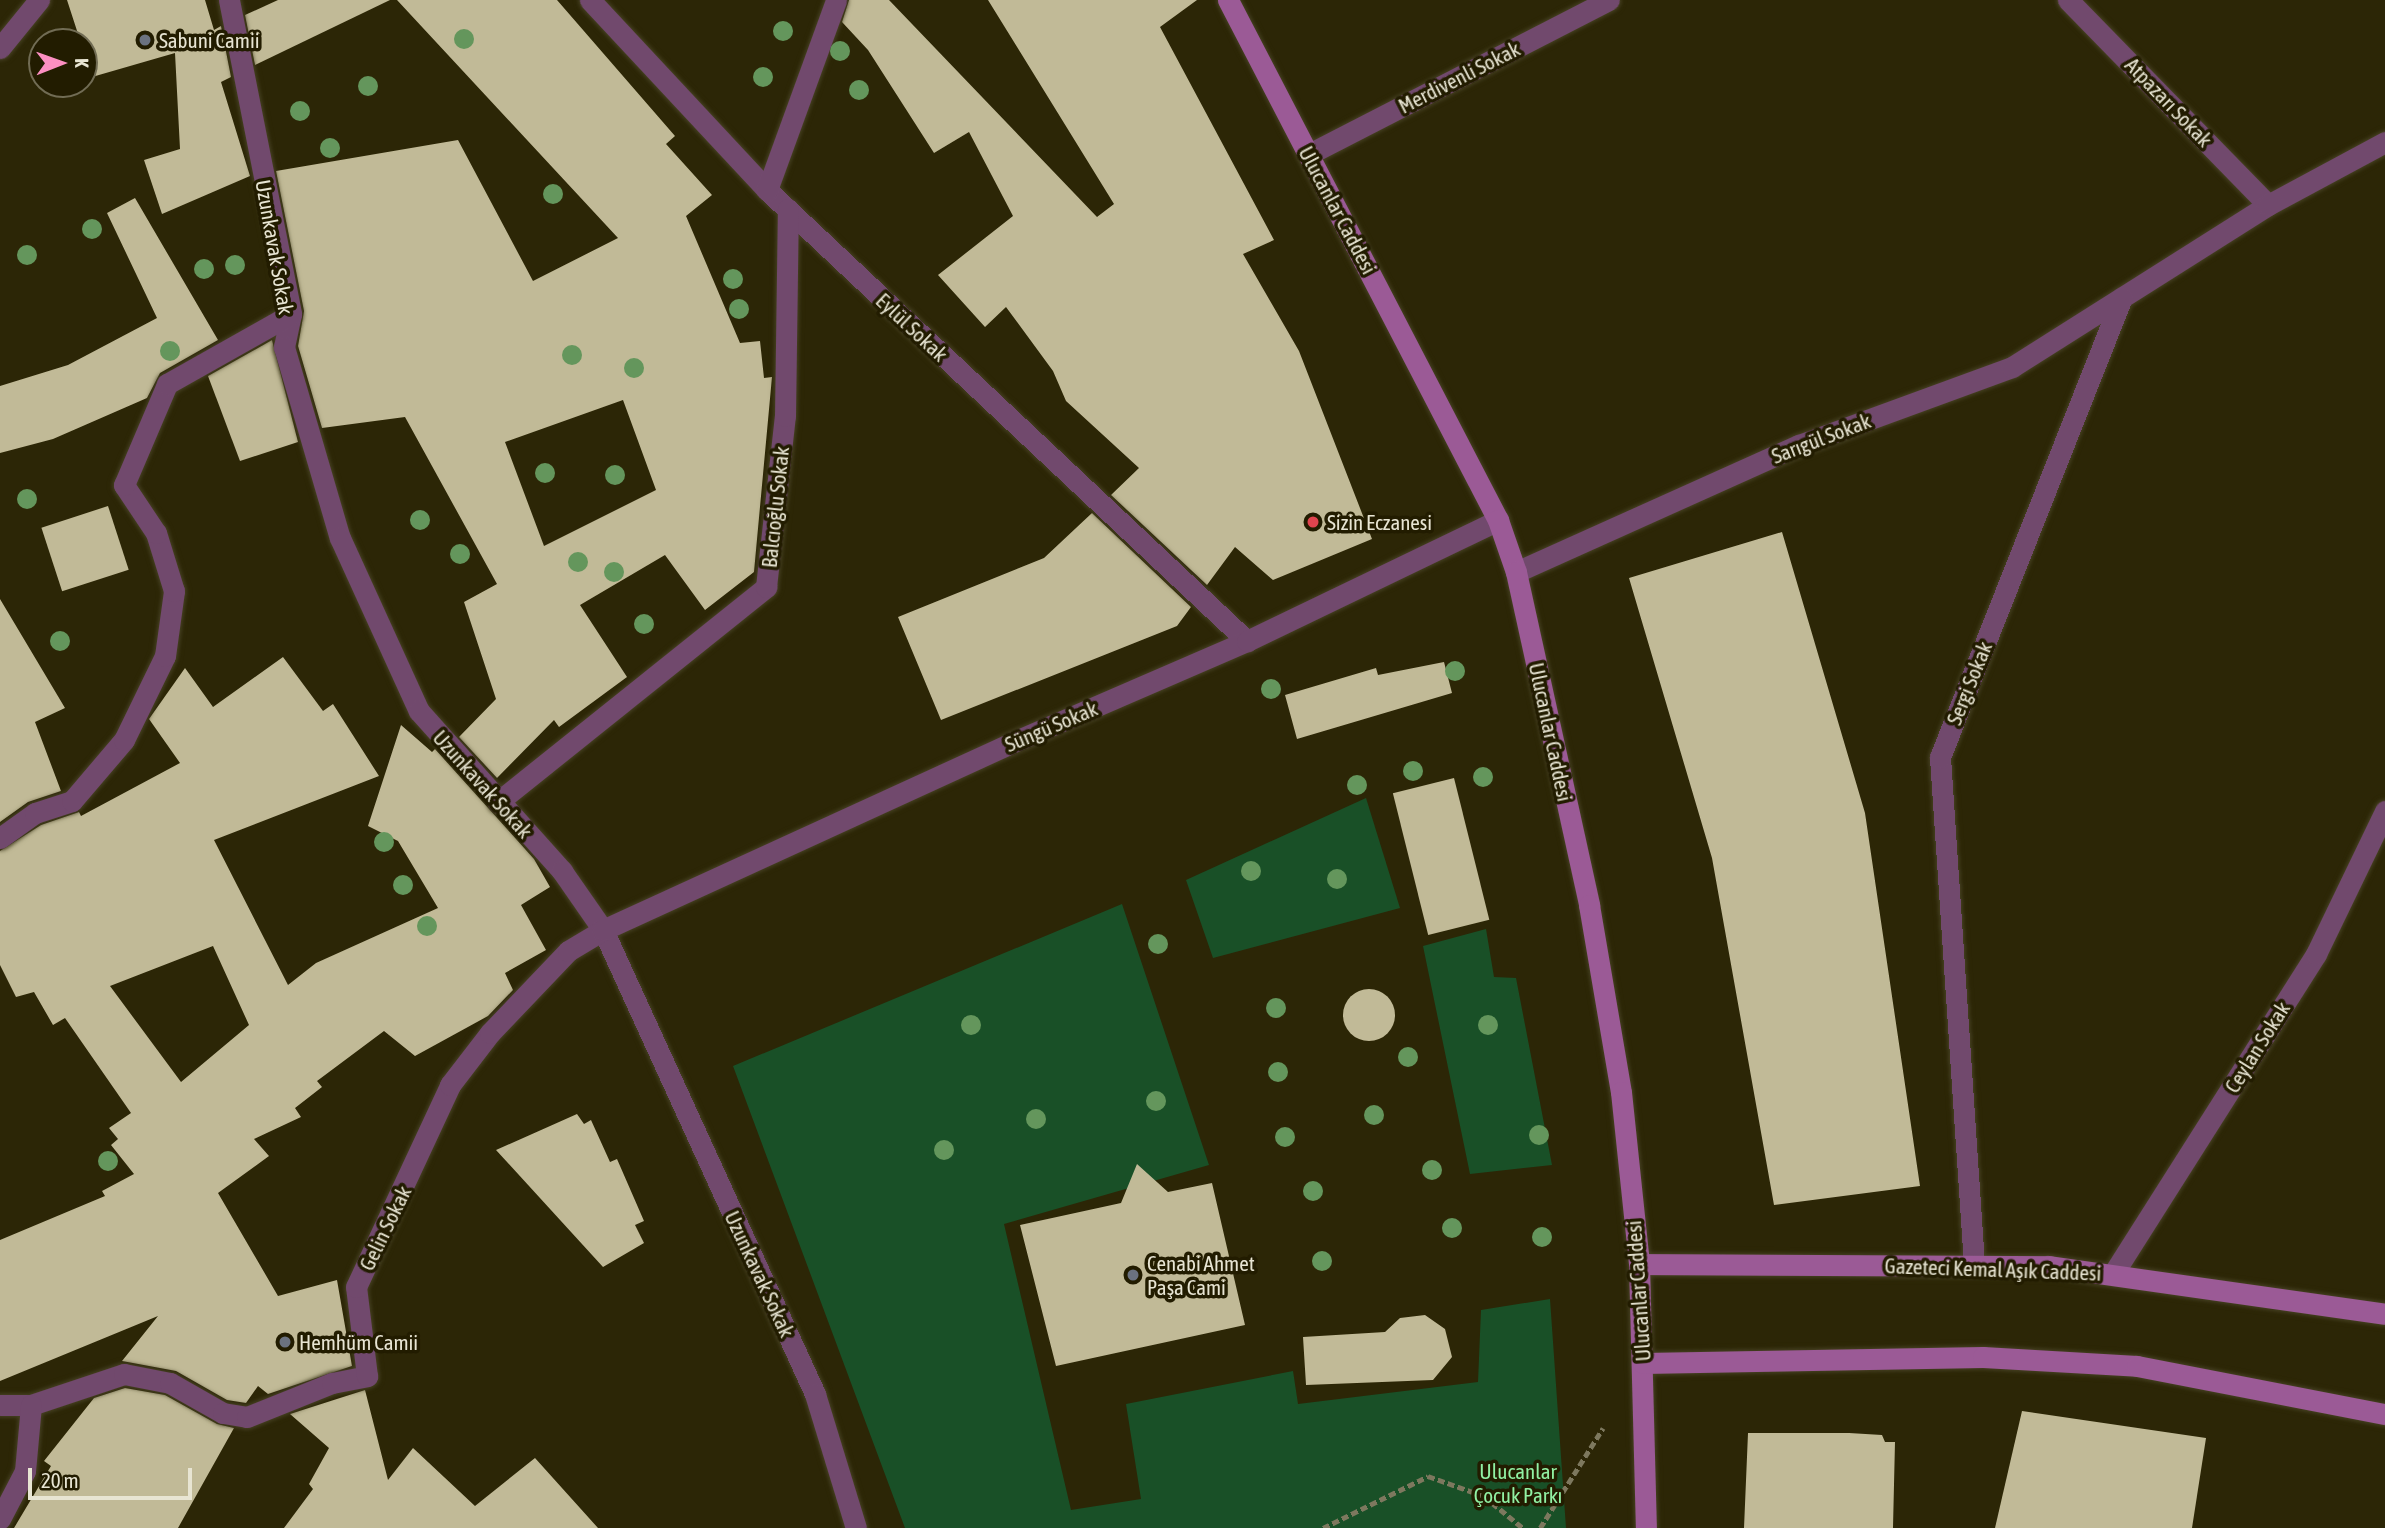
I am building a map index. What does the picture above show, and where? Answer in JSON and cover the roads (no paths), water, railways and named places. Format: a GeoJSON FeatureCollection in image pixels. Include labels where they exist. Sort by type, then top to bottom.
{"type":"FeatureCollection","features":[{"type":"Feature","properties":{"kind":"main road","name":"Ulucanlar Caddesi"},"geometry":{"type":"LineString","coordinates":[[1228,0],[1497,520],[1516,572],[1589,905],[1620,1092],[1639,1264],[1646,1528]]}},
{"type":"Feature","properties":{"kind":"main road","name":"Gazeteci Kemal Aşık Caddesi"},"geometry":{"type":"LineString","coordinates":[[1639,1264],[1974,1264],[2113,1274],[2385,1314]]}},
{"type":"Feature","properties":{"kind":"main road"},"geometry":{"type":"LineString","coordinates":[[1643,1363],[1983,1357],[2137,1366],[2385,1414]]}},
{"type":"Feature","properties":{"kind":"street"},"geometry":{"type":"LineString","coordinates":[[0,48],[39,0]]}},
{"type":"Feature","properties":{"kind":"street","name":"Uzunkavak Sokak"},"geometry":{"type":"LineString","coordinates":[[229,0],[291,314],[284,347],[340,538],[419,711],[562,871],[603,930],[815,1394],[856,1528]]}},
{"type":"Feature","properties":{"kind":"street","name":"Eylül Sokak"},"geometry":{"type":"LineString","coordinates":[[590,0],[767,190],[1247,641]]}},
{"type":"Feature","properties":{"kind":"street"},"geometry":{"type":"LineString","coordinates":[[767,190],[836,0]]}},
{"type":"Feature","properties":{"kind":"street","name":"Merdivenli Sokak"},"geometry":{"type":"LineString","coordinates":[[1309,154],[1609,0]]}},
{"type":"Feature","properties":{"kind":"street","name":"Atpazarı Sokak"},"geometry":{"type":"LineString","coordinates":[[2068,0],[2268,205]]}},
{"type":"Feature","properties":{"kind":"street"},"geometry":{"type":"LineString","coordinates":[[2122,298],[2268,205],[2385,142]]}},
{"type":"Feature","properties":{"kind":"street","name":"Balcıoğlu Sokak"},"geometry":{"type":"LineString","coordinates":[[498,802],[766,587],[785,416],[788,209]]}},
{"type":"Feature","properties":{"kind":"street","name":"Sarıgül Sokak"},"geometry":{"type":"LineString","coordinates":[[1516,572],[1799,445],[2012,367],[2122,298]]}},
{"type":"Feature","properties":{"kind":"street","name":"Sergi Sokak"},"geometry":{"type":"LineString","coordinates":[[1974,1264],[1940,757],[2122,298]]}},
{"type":"Feature","properties":{"kind":"street"},"geometry":{"type":"LineString","coordinates":[[0,838],[36,813],[72,801],[124,740],[165,656],[174,591],[156,533],[124,485],[167,384],[291,314]]}},
{"type":"Feature","properties":{"kind":"street","name":"Süngü Sokak"},"geometry":{"type":"LineString","coordinates":[[603,930],[1247,641],[1497,520]]}},
{"type":"Feature","properties":{"kind":"street","name":"Ceylan Sokak"},"geometry":{"type":"LineString","coordinates":[[2113,1274],[2316,954],[2385,811]]}},
{"type":"Feature","properties":{"kind":"street","name":"Gelin Sokak"},"geometry":{"type":"LineString","coordinates":[[0,1405],[31,1405],[124,1374],[170,1383],[223,1413],[247,1417],[332,1383],[367,1376],[356,1287],[450,1085],[490,1033],[568,951],[603,930]]}},
{"type":"Feature","properties":{"kind":"street"},"geometry":{"type":"LineString","coordinates":[[0,1519],[25,1471],[31,1405]]}},
{"type":"Feature","properties":{"kind":"place","name":"Sabuni Camii"},"geometry":{"type":"Point","coordinates":[145,40]}},
{"type":"Feature","properties":{"kind":"place","name":"Sizin Eczanesi"},"geometry":{"type":"Point","coordinates":[1313,522]}},
{"type":"Feature","properties":{"kind":"place","name":"Cenabi Ahmet Paşa Cami"},"geometry":{"type":"Point","coordinates":[1133,1275]}},
{"type":"Feature","properties":{"kind":"place","name":"Hemhüm Camii"},"geometry":{"type":"Point","coordinates":[285,1342]}},
{"type":"Feature","properties":{"kind":"park label","name":"Ulucanlar Çocuk Parkı"},"geometry":{"type":"Point","coordinates":[1518,1483]}}]}
